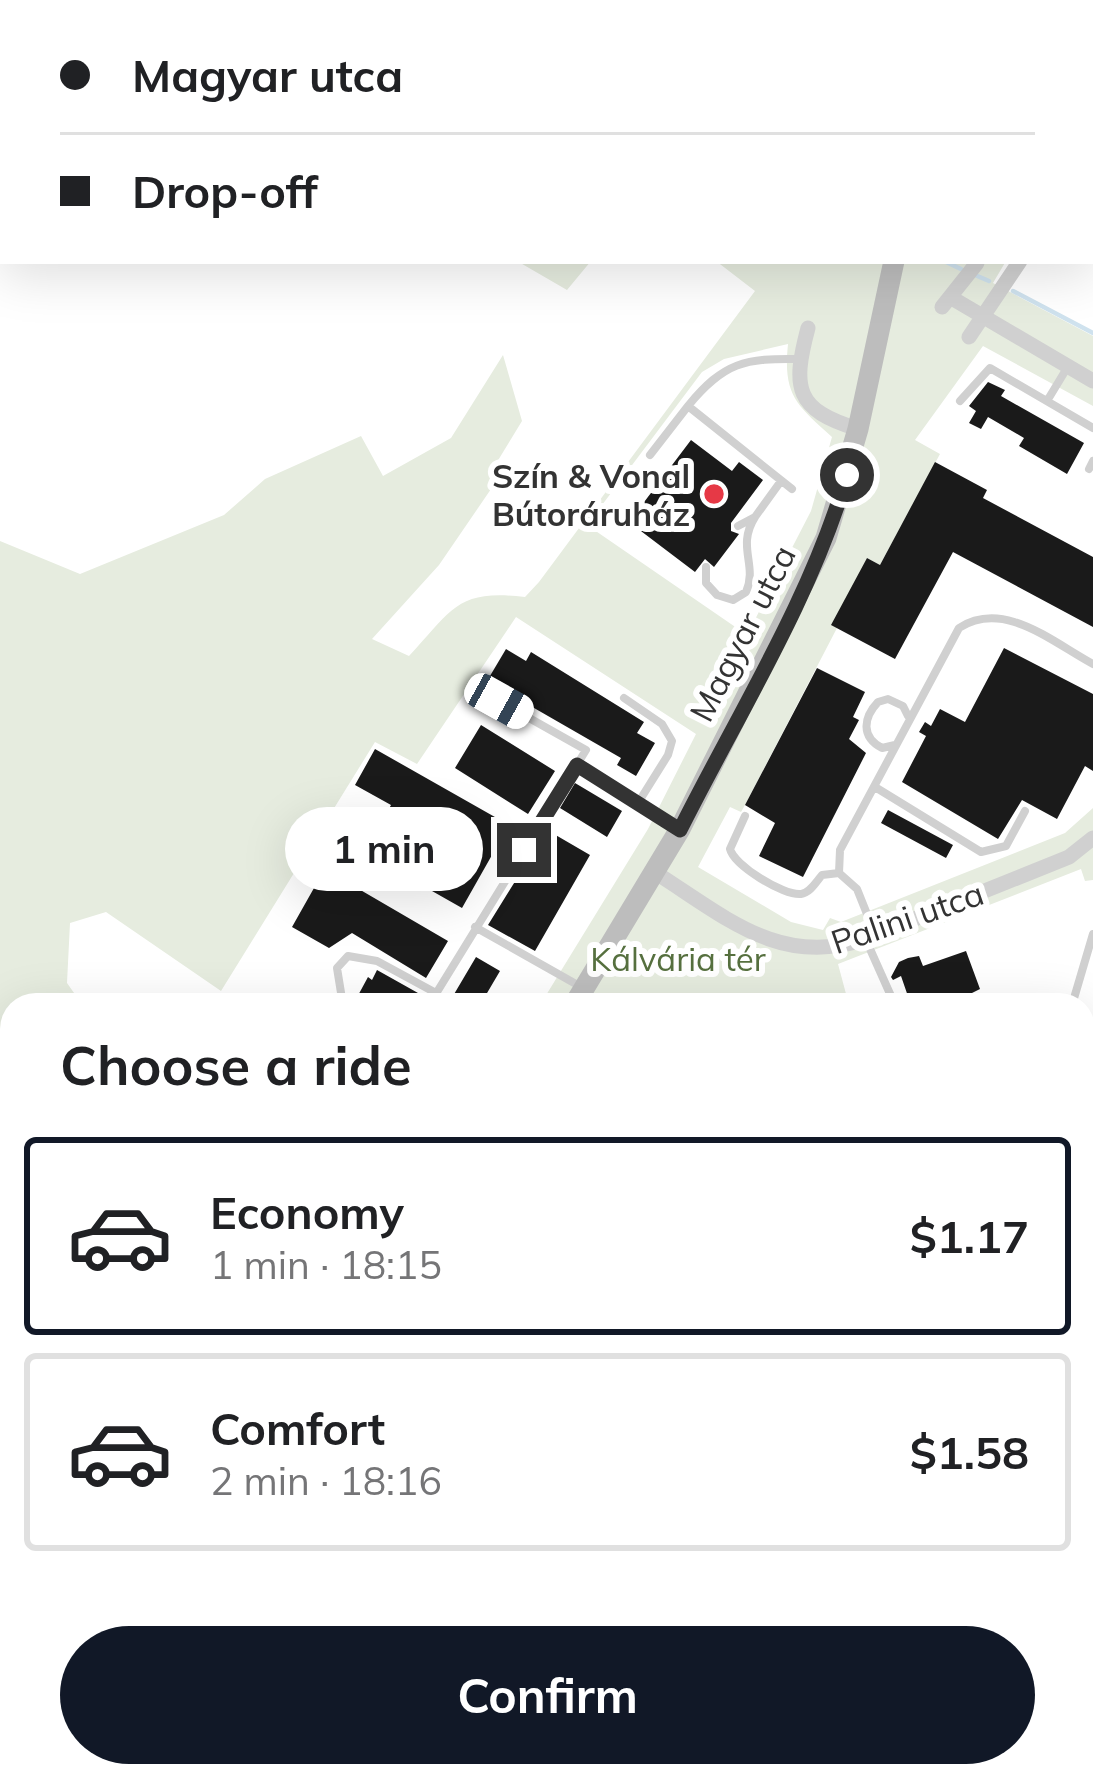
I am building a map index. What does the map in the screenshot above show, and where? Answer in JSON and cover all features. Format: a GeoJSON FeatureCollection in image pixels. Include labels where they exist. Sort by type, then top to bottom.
{"type":"FeatureCollection","features":[{"type":"Feature","properties":{"kind":"main road","name":"Magyar utca"},"geometry":{"type":"LineString","coordinates":[[582,993],[680,830],[815,562],[840,499],[894,264]]}},
{"type":"Feature","properties":{"kind":"street"},"geometry":{"type":"LineString","coordinates":[[976,264],[946,302],[983,316],[1093,381]]}},
{"type":"Feature","properties":{"kind":"street"},"geometry":{"type":"LineString","coordinates":[[969,337],[1018,264]]}},
{"type":"Feature","properties":{"kind":"street"},"geometry":{"type":"LineString","coordinates":[[808,328],[800,359],[800,387],[812,407],[858,428]]}},
{"type":"Feature","properties":{"kind":"street","name":"Palini utca"},"geometry":{"type":"LineString","coordinates":[[656,873],[742,928],[782,946],[832,948],[870,937],[1091,844]]}},
{"type":"Feature","properties":{"kind":"lane"},"geometry":{"type":"LineString","coordinates":[[650,455],[725,369],[750,360],[800,359]]}},
{"type":"Feature","properties":{"kind":"lane"},"geometry":{"type":"LineString","coordinates":[[1047,400],[1067,366]]}},
{"type":"Feature","properties":{"kind":"lane"},"geometry":{"type":"LineString","coordinates":[[960,401],[990,368],[1093,428]]}},
{"type":"Feature","properties":{"kind":"lane"},"geometry":{"type":"LineString","coordinates":[[688,406],[792,489]]}},
{"type":"Feature","properties":{"kind":"lane"},"geometry":{"type":"LineString","coordinates":[[706,567],[706,583],[717,595],[728,600],[742,596],[750,582],[746,534],[781,481]]}},
{"type":"Feature","properties":{"kind":"lane"},"geometry":{"type":"LineString","coordinates":[[738,526],[755,517]]}},
{"type":"Feature","properties":{"kind":"lane"},"geometry":{"type":"LineString","coordinates":[[891,993],[860,894],[839,873],[840,850],[953,635],[977,618],[1007,618],[1093,664]]}},
{"type":"Feature","properties":{"kind":"lane"},"geometry":{"type":"LineString","coordinates":[[624,698],[662,724],[672,741],[638,803]]}},
{"type":"Feature","properties":{"kind":"lane"},"geometry":{"type":"LineString","coordinates":[[342,993],[337,968],[348,956],[376,961],[436,993],[586,750],[499,701]]}},
{"type":"Feature","properties":{"kind":"lane"},"geometry":{"type":"LineString","coordinates":[[882,772],[865,723],[878,701],[899,703],[908,718]]}},
{"type":"Feature","properties":{"kind":"lane"},"geometry":{"type":"LineString","coordinates":[[874,744],[882,748],[895,745]]}},
{"type":"Feature","properties":{"kind":"lane"},"geometry":{"type":"LineString","coordinates":[[577,765],[680,830]]}},
{"type":"Feature","properties":{"kind":"lane"},"geometry":{"type":"LineString","coordinates":[[875,787],[981,852],[1006,846],[1025,811]]}},
{"type":"Feature","properties":{"kind":"lane"},"geometry":{"type":"LineString","coordinates":[[746,816],[730,849],[733,860],[743,868],[796,894],[807,892],[822,875],[839,873]]}},
{"type":"Feature","properties":{"kind":"lane"},"geometry":{"type":"LineString","coordinates":[[475,927],[574,993]]}},
{"type":"Feature","properties":{"kind":"lane"},"geometry":{"type":"LineString","coordinates":[[1076,993],[1093,934]]}},
{"type":"Feature","properties":{"kind":"green space"},"geometry":{"type":"Polygon","coordinates":[[[522,264],[589,264],[567,290],[522,264]]]}},
{"type":"Feature","properties":{"kind":"green space","name":"Kálvária tér"},"geometry":{"type":"Polygon","coordinates":[[[720,264],[1004,264],[993,283],[1093,336],[1093,406],[983,346],[915,440],[940,454],[880,565],[867,558],[837,628],[745,805],[741,812],[730,807],[698,867],[791,922],[823,930],[830,918],[841,922],[1065,833],[1093,808],[1093,880],[1085,881],[1081,869],[838,964],[846,993],[547,993],[648,829],[696,734],[516,617],[417,764],[375,742],[221,991],[106,912],[70,923],[67,983],[74,993],[0,993],[0,541],[80,574],[224,515],[265,479],[361,436],[383,476],[451,438],[503,355],[522,421],[497,462],[502,473],[439,565],[372,639],[409,656],[458,606],[484,596],[525,597],[755,291],[720,264]],[[788,344],[724,359],[702,372],[587,525],[747,635],[811,511],[832,437],[794,397],[788,344]]]}},
{"type":"Feature","properties":{"kind":"building"},"geometry":{"type":"Polygon","coordinates":[[[988,382],[1005,390],[1001,396],[1084,443],[1067,474],[1019,446],[1024,438],[988,417],[981,429],[969,423],[976,411],[969,406],[988,382]]]}},
{"type":"Feature","properties":{"kind":"building"},"geometry":{"type":"Polygon","coordinates":[[[691,440],[732,471],[739,462],[763,480],[731,523],[731,531],[739,534],[714,567],[705,559],[695,572],[629,522],[691,440]]]}},
{"type":"Feature","properties":{"kind":"building"},"geometry":{"type":"Polygon","coordinates":[[[935,462],[987,490],[983,498],[1093,557],[1093,627],[953,552],[895,659],[831,625],[867,558],[880,565],[935,462]]]}},
{"type":"Feature","properties":{"kind":"building"},"geometry":{"type":"Polygon","coordinates":[[[1004,648],[1093,694],[1093,771],[1085,766],[1057,819],[1022,800],[998,839],[902,782],[926,736],[919,732],[925,722],[931,726],[940,709],[965,722],[1004,648]]]}},
{"type":"Feature","properties":{"kind":"building"},"geometry":{"type":"Polygon","coordinates":[[[506,649],[526,661],[531,652],[644,722],[637,733],[655,743],[636,776],[617,765],[621,758],[487,681],[506,649]]]}},
{"type":"Feature","properties":{"kind":"building"},"geometry":{"type":"Polygon","coordinates":[[[817,668],[865,692],[849,739],[866,753],[803,877],[759,856],[775,823],[745,805],[817,668]]]}},
{"type":"Feature","properties":{"kind":"building"},"geometry":{"type":"Polygon","coordinates":[[[481,725],[555,771],[528,814],[455,768],[481,725]]]}},
{"type":"Feature","properties":{"kind":"building"},"geometry":{"type":"Polygon","coordinates":[[[375,749],[509,825],[462,908],[365,853],[391,805],[355,785],[375,749]]]}},
{"type":"Feature","properties":{"kind":"building"},"geometry":{"type":"Polygon","coordinates":[[[575,783],[622,811],[607,837],[560,808],[575,783]]]}},
{"type":"Feature","properties":{"kind":"building"},"geometry":{"type":"Polygon","coordinates":[[[888,810],[953,845],[946,858],[881,823],[888,810]]]}},
{"type":"Feature","properties":{"kind":"building"},"geometry":{"type":"Polygon","coordinates":[[[547,830],[590,855],[535,951],[488,925],[547,830]]]}},
{"type":"Feature","properties":{"kind":"building"},"geometry":{"type":"Polygon","coordinates":[[[316,874],[329,881],[333,874],[448,941],[426,978],[352,933],[329,948],[292,927],[314,888],[310,885],[316,874]]]}},
{"type":"Feature","properties":{"kind":"building"},"geometry":{"type":"Polygon","coordinates":[[[966,951],[980,989],[907,993],[901,976],[891,977],[899,962],[908,958],[919,956],[923,966],[966,951]]]}},
{"type":"Feature","properties":{"kind":"building"},"geometry":{"type":"Polygon","coordinates":[[[476,957],[500,971],[487,993],[455,993],[476,957]]]}},
{"type":"Feature","properties":{"kind":"building"},"geometry":{"type":"Polygon","coordinates":[[[377,970],[418,993],[359,993],[368,977],[372,980],[377,970]]]}},
{"type":"Feature","properties":{"kind":"waterway"},"geometry":{"type":"LineString","coordinates":[[950,264],[961,269]]}},
{"type":"Feature","properties":{"kind":"waterway"},"geometry":{"type":"LineString","coordinates":[[975,275],[989,281]]}},
{"type":"Feature","properties":{"kind":"waterway"},"geometry":{"type":"LineString","coordinates":[[1013,291],[1093,333]]}},
{"type":"Feature","properties":{"kind":"place","name":"Szín & Vonal Bútoráruház"},"geometry":{"type":"Point","coordinates":[714,494]}},
{"type":"Feature","properties":{"kind":"route"},"geometry":{"type":"LineString","coordinates":[[524,850],[577,765],[680,830],[805,584],[847,475]]}}]}
